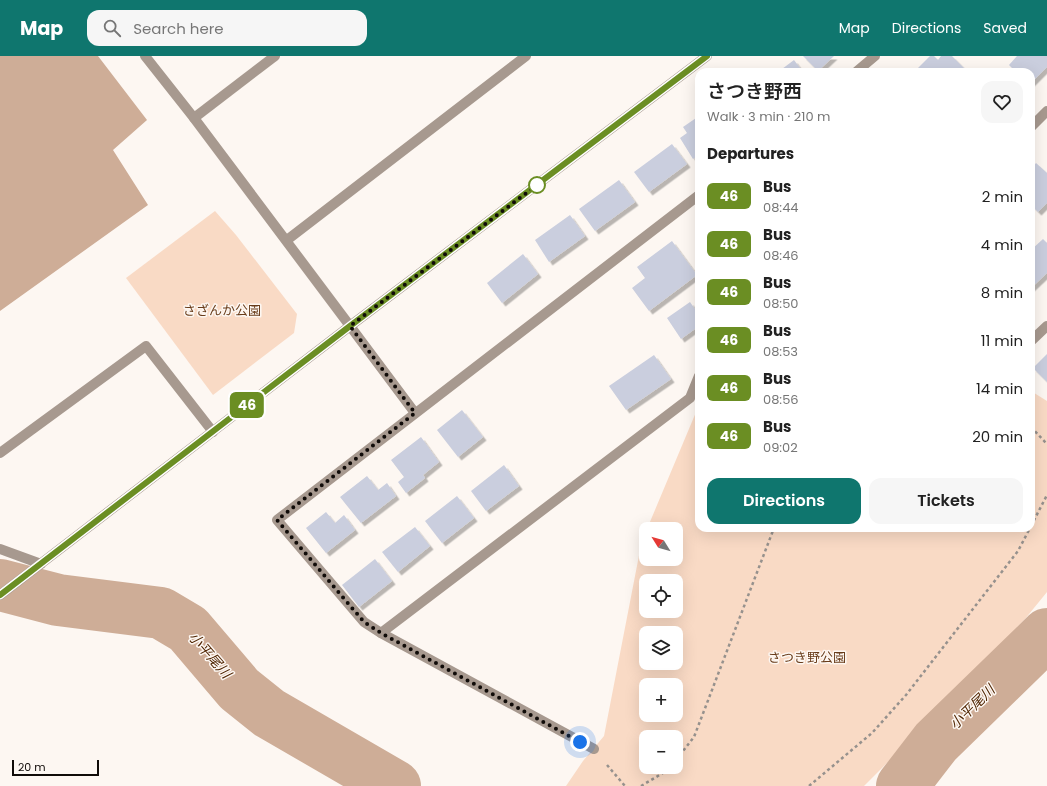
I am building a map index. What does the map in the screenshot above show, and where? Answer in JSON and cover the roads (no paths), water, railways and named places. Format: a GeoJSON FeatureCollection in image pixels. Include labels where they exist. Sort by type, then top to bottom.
{"type":"FeatureCollection","features":[{"type":"Feature","properties":{"kind":"street"},"geometry":{"type":"LineString","coordinates":[[145,56],[287,240],[415,413]]}},
{"type":"Feature","properties":{"kind":"street"},"geometry":{"type":"LineString","coordinates":[[194,118],[275,56]]}},
{"type":"Feature","properties":{"kind":"street"},"geometry":{"type":"LineString","coordinates":[[287,240],[526,56]]}},
{"type":"Feature","properties":{"kind":"street"},"geometry":{"type":"LineString","coordinates":[[0,595],[350,326],[707,56]]}},
{"type":"Feature","properties":{"kind":"street"},"geometry":{"type":"LineString","coordinates":[[861,68],[875,56]]}},
{"type":"Feature","properties":{"kind":"street"},"geometry":{"type":"LineString","coordinates":[[1035,123],[1047,111]]}},
{"type":"Feature","properties":{"kind":"street"},"geometry":{"type":"LineString","coordinates":[[594,749],[381,633],[364,622],[277,520],[695,198]]}},
{"type":"Feature","properties":{"kind":"street"},"geometry":{"type":"LineString","coordinates":[[1035,337],[1047,326]]}},
{"type":"Feature","properties":{"kind":"street"},"geometry":{"type":"LineString","coordinates":[[0,453],[146,346],[213,432]]}},
{"type":"Feature","properties":{"kind":"street"},"geometry":{"type":"LineString","coordinates":[[381,633],[690,398],[695,386]]}},
{"type":"Feature","properties":{"kind":"street"},"geometry":{"type":"LineString","coordinates":[[0,549],[41,564]]}},
{"type":"Feature","properties":{"kind":"waterway","name":"小平尾川"},"geometry":{"type":"LineString","coordinates":[[0,585],[58,600],[161,613],[188,629],[239,689],[269,713],[395,786]]}},
{"type":"Feature","properties":{"kind":"waterway","name":"小平尾川"},"geometry":{"type":"LineString","coordinates":[[902,786],[936,742],[1047,634]]}},
{"type":"Feature","properties":{"kind":"park label","name":"さざんか公園"},"geometry":{"type":"Point","coordinates":[222,310]}},
{"type":"Feature","properties":{"kind":"park label","name":"さつき野公園"},"geometry":{"type":"Point","coordinates":[807,657]}}]}
